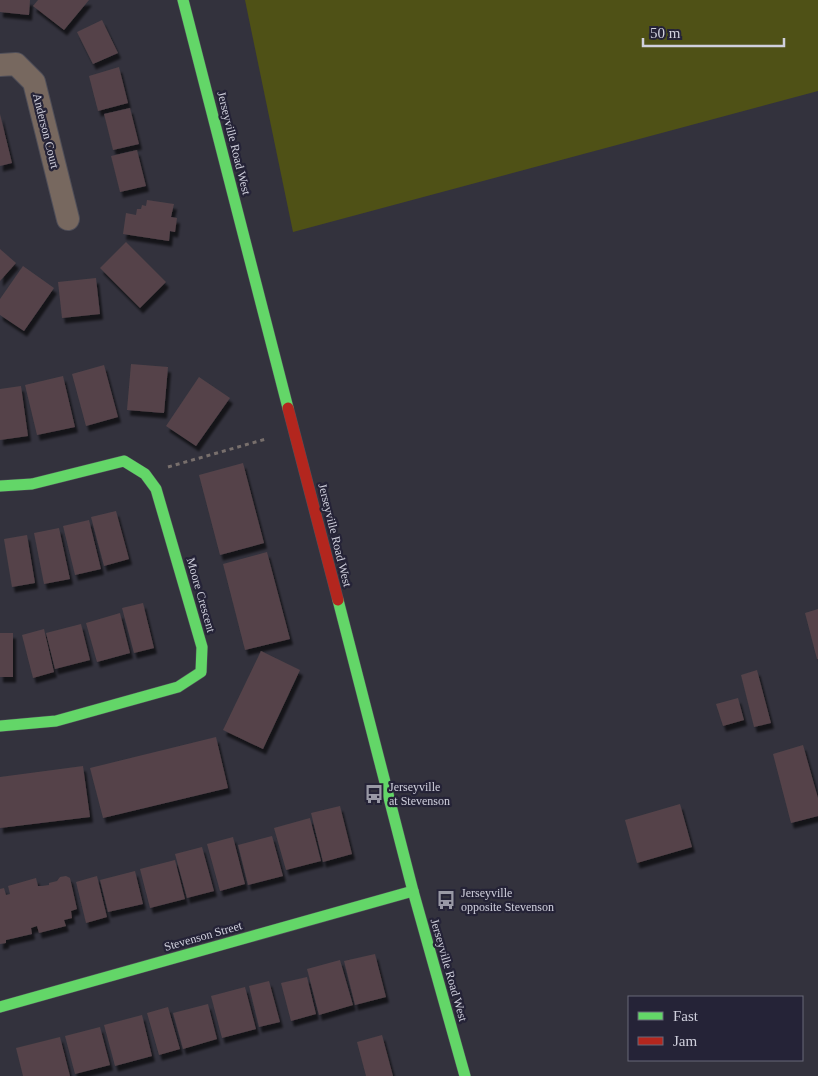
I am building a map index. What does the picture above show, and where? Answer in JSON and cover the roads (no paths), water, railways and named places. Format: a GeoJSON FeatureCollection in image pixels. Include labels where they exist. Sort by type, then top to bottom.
{"type":"FeatureCollection","features":[{"type":"Feature","properties":{"kind":"main road","name":"Jerseyville Road West"},"geometry":{"type":"LineString","coordinates":[[183,0],[413,891],[465,1076]]}},
{"type":"Feature","properties":{"kind":"main road","name":"Moore Crescent"},"geometry":{"type":"LineString","coordinates":[[0,486],[32,484],[124,461],[145,474],[156,488],[202,647],[201,672],[178,687],[56,721],[0,726]]}},
{"type":"Feature","properties":{"kind":"main road","name":"Stevenson Street"},"geometry":{"type":"LineString","coordinates":[[0,1008],[413,891]]}},
{"type":"Feature","properties":{"kind":"street","name":"Anderson Court"},"geometry":{"type":"LineString","coordinates":[[0,65],[16,64],[34,82],[68,219]]}},
{"type":"Feature","properties":{"kind":"place","name":"Jerseyville at Stevenson"},"geometry":{"type":"Point","coordinates":[374,794]}},
{"type":"Feature","properties":{"kind":"place","name":"Jerseyville opposite Stevenson"},"geometry":{"type":"Point","coordinates":[446,900]}}]}
